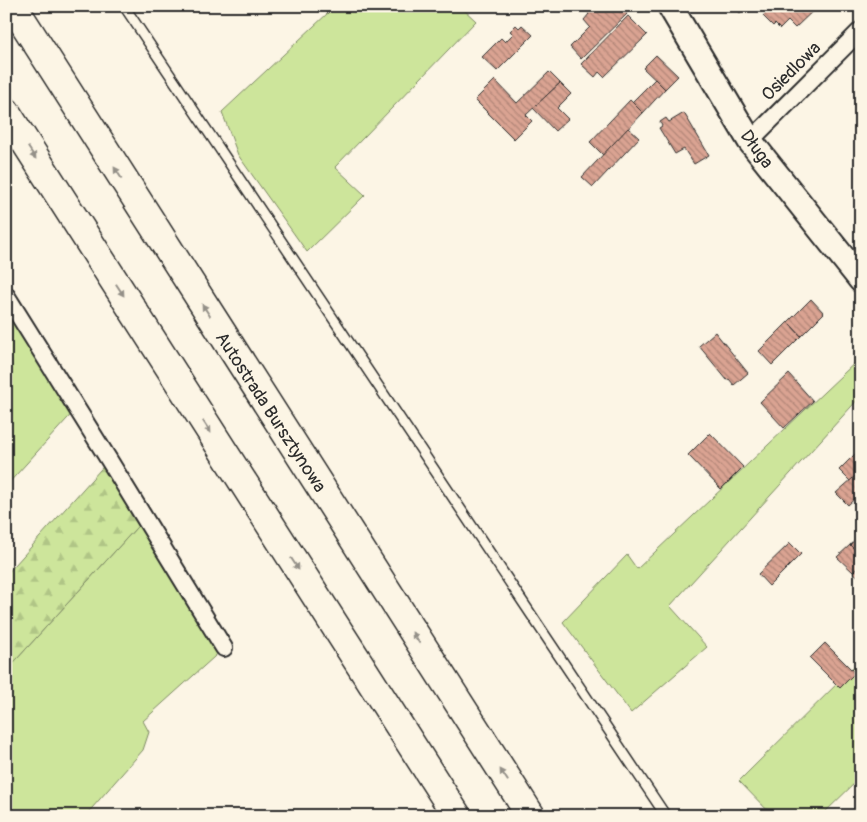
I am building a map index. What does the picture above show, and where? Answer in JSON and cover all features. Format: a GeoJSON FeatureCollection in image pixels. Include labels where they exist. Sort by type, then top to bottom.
{"type":"FeatureCollection","features":[{"type":"Feature","properties":{"kind":"highway","name":"Autostrada Bursztynowa"},"geometry":{"type":"LineString","coordinates":[[12,6],[531,816]]}},
{"type":"Feature","properties":{"kind":"highway"},"geometry":{"type":"LineString","coordinates":[[6,112],[457,816]]}},
{"type":"Feature","properties":{"kind":"street","name":"Długa"},"geometry":{"type":"LineString","coordinates":[[670,6],[750,141],[861,280]]}},
{"type":"Feature","properties":{"kind":"street","name":"Osiedlowa"},"geometry":{"type":"LineString","coordinates":[[750,141],[861,30]]}},
{"type":"Feature","properties":{"kind":"street"},"geometry":{"type":"LineString","coordinates":[[6,295],[224,648]]}},
{"type":"Feature","properties":{"kind":"lane"},"geometry":{"type":"LineString","coordinates":[[124,6],[666,816]]}},
{"type":"Feature","properties":{"kind":"green space"},"geometry":{"type":"Polygon","coordinates":[[[322,6],[460,6],[476,21],[335,167],[365,195],[307,252],[238,155],[222,112],[328,13],[322,6]]]}},
{"type":"Feature","properties":{"kind":"green space"},"geometry":{"type":"Polygon","coordinates":[[[6,295],[77,408],[6,486],[6,295]]]}},
{"type":"Feature","properties":{"kind":"green space"},"geometry":{"type":"Polygon","coordinates":[[[861,357],[861,396],[670,606],[707,647],[631,713],[563,622],[627,555],[637,569],[861,357]]]}},
{"type":"Feature","properties":{"kind":"green space"},"geometry":{"type":"Polygon","coordinates":[[[109,460],[145,518],[6,671],[6,575],[109,460]]]}},
{"type":"Feature","properties":{"kind":"green space"},"geometry":{"type":"Polygon","coordinates":[[[145,518],[224,648],[143,721],[149,732],[143,750],[85,816],[6,816],[6,671],[145,518]]]}},
{"type":"Feature","properties":{"kind":"green space"},"geometry":{"type":"Polygon","coordinates":[[[861,660],[861,777],[821,816],[773,816],[739,781],[861,660]]]}},
{"type":"Feature","properties":{"kind":"building"},"geometry":{"type":"Polygon","coordinates":[[[590,6],[620,6],[627,14],[581,59],[570,47],[590,27],[584,20],[589,14],[586,10],[590,6]]]}},
{"type":"Feature","properties":{"kind":"building"},"geometry":{"type":"Polygon","coordinates":[[[733,6],[746,6],[740,13],[733,6]]]}},
{"type":"Feature","properties":{"kind":"building"},"geometry":{"type":"Polygon","coordinates":[[[772,6],[818,6],[795,28],[788,21],[780,29],[775,24],[773,26],[763,16],[772,6]]]}},
{"type":"Feature","properties":{"kind":"building"},"geometry":{"type":"Polygon","coordinates":[[[628,16],[647,35],[604,77],[599,72],[595,77],[581,64],[628,16]]]}},
{"type":"Feature","properties":{"kind":"building"},"geometry":{"type":"Polygon","coordinates":[[[516,25],[519,28],[522,25],[533,35],[497,71],[482,57],[501,38],[505,42],[513,34],[510,31],[516,25]]]}},
{"type":"Feature","properties":{"kind":"building"},"geometry":{"type":"Polygon","coordinates":[[[656,55],[678,76],[665,89],[643,68],[656,55]]]}},
{"type":"Feature","properties":{"kind":"building"},"geometry":{"type":"Polygon","coordinates":[[[549,72],[560,83],[526,115],[532,121],[514,139],[475,100],[495,80],[517,103],[549,72]]]}},
{"type":"Feature","properties":{"kind":"building"},"geometry":{"type":"Polygon","coordinates":[[[655,79],[665,89],[643,113],[632,102],[655,79]]]}},
{"type":"Feature","properties":{"kind":"building"},"geometry":{"type":"Polygon","coordinates":[[[560,83],[571,94],[557,108],[568,119],[555,131],[533,108],[560,83]]]}},
{"type":"Feature","properties":{"kind":"building"},"geometry":{"type":"Polygon","coordinates":[[[630,100],[643,113],[603,155],[590,142],[630,100]]]}},
{"type":"Feature","properties":{"kind":"building"},"geometry":{"type":"Polygon","coordinates":[[[684,113],[709,155],[694,164],[684,149],[675,154],[659,128],[662,126],[660,122],[666,118],[669,122],[684,113]]]}},
{"type":"Feature","properties":{"kind":"building"},"geometry":{"type":"Polygon","coordinates":[[[628,128],[639,138],[593,187],[582,177],[628,128]]]}},
{"type":"Feature","properties":{"kind":"building"},"geometry":{"type":"Polygon","coordinates":[[[811,299],[824,313],[801,336],[788,322],[811,299]]]}},
{"type":"Feature","properties":{"kind":"building"},"geometry":{"type":"Polygon","coordinates":[[[788,322],[801,336],[772,365],[759,351],[788,322]]]}},
{"type":"Feature","properties":{"kind":"building"},"geometry":{"type":"Polygon","coordinates":[[[715,332],[748,373],[734,385],[729,379],[727,380],[699,346],[715,332]]]}},
{"type":"Feature","properties":{"kind":"building"},"geometry":{"type":"Polygon","coordinates":[[[789,374],[813,401],[784,428],[760,402],[789,374]]]}},
{"type":"Feature","properties":{"kind":"building"},"geometry":{"type":"Polygon","coordinates":[[[710,433],[743,467],[721,489],[688,455],[710,433]]]}},
{"type":"Feature","properties":{"kind":"building"},"geometry":{"type":"Polygon","coordinates":[[[857,452],[861,456],[861,471],[850,481],[839,470],[857,452]]]}},
{"type":"Feature","properties":{"kind":"building"},"geometry":{"type":"Polygon","coordinates":[[[861,471],[861,493],[848,505],[836,493],[861,471]]]}},
{"type":"Feature","properties":{"kind":"building"},"geometry":{"type":"Polygon","coordinates":[[[861,533],[861,556],[850,545],[861,533]]]}},
{"type":"Feature","properties":{"kind":"building"},"geometry":{"type":"Polygon","coordinates":[[[790,543],[801,554],[769,586],[758,574],[790,543]]]}},
{"type":"Feature","properties":{"kind":"building"},"geometry":{"type":"Polygon","coordinates":[[[850,545],[861,556],[861,564],[853,572],[837,557],[850,545]]]}},
{"type":"Feature","properties":{"kind":"building"},"geometry":{"type":"Polygon","coordinates":[[[861,564],[861,579],[853,572],[861,564]]]}},
{"type":"Feature","properties":{"kind":"building"},"geometry":{"type":"Polygon","coordinates":[[[825,643],[855,673],[840,688],[810,658],[825,643]]]}}]}
